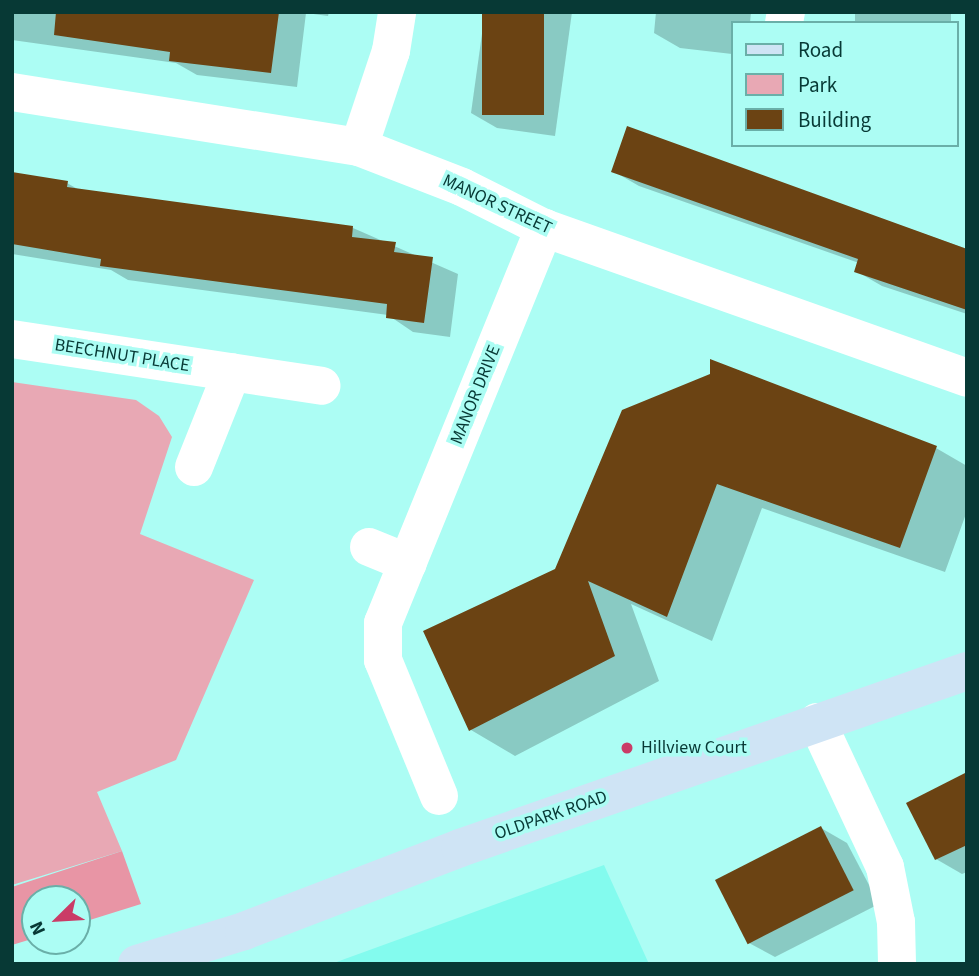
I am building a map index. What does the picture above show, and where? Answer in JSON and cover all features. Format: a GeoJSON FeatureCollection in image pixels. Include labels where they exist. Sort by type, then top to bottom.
{"type":"FeatureCollection","features":[{"type":"Feature","properties":{"kind":"main road","name":"OLDPARK ROAD"},"geometry":{"type":"LineString","coordinates":[[137,964],[244,931],[460,848],[967,671]]}},
{"type":"Feature","properties":{"kind":"street"},"geometry":{"type":"LineString","coordinates":[[359,147],[391,51],[397,12]]}},
{"type":"Feature","properties":{"kind":"street","name":"MANOR STREET"},"geometry":{"type":"LineString","coordinates":[[12,92],[359,147],[463,187],[544,228],[967,378]]}},
{"type":"Feature","properties":{"kind":"street","name":"MANOR DRIVE"},"geometry":{"type":"LineString","coordinates":[[439,796],[383,660],[383,623],[544,228]]}},
{"type":"Feature","properties":{"kind":"street","name":"BEECHNUT PLACE"},"geometry":{"type":"LineString","coordinates":[[12,339],[321,386]]}},
{"type":"Feature","properties":{"kind":"street"},"geometry":{"type":"LineString","coordinates":[[194,467],[232,372]]}},
{"type":"Feature","properties":{"kind":"street"},"geometry":{"type":"LineString","coordinates":[[369,547],[408,563]]}},
{"type":"Feature","properties":{"kind":"street"},"geometry":{"type":"LineString","coordinates":[[817,722],[884,867],[896,922],[897,964]]}},
{"type":"Feature","properties":{"kind":"shaded area"},"geometry":{"type":"Polygon","coordinates":[[[122,851],[141,904],[91,920],[91,885],[21,885],[21,942],[12,945],[12,887],[122,851]]]}},
{"type":"Feature","properties":{"kind":"shaded area"},"geometry":{"type":"Polygon","coordinates":[[[604,865],[649,964],[331,964],[604,865]]]}},
{"type":"Feature","properties":{"kind":"green space"},"geometry":{"type":"Polygon","coordinates":[[[12,382],[136,400],[159,416],[172,437],[140,534],[254,580],[176,760],[97,792],[122,851],[12,885],[12,382]]]}},
{"type":"Feature","properties":{"kind":"building"},"geometry":{"type":"Polygon","coordinates":[[[56,12],[279,12],[271,73],[169,61],[170,52],[54,35],[56,12]]]}},
{"type":"Feature","properties":{"kind":"building"},"geometry":{"type":"Polygon","coordinates":[[[482,12],[544,12],[544,115],[482,115],[482,12]]]}},
{"type":"Feature","properties":{"kind":"building"},"geometry":{"type":"Polygon","coordinates":[[[627,126],[967,249],[967,310],[854,272],[858,259],[611,172],[627,126]]]}},
{"type":"Feature","properties":{"kind":"building"},"geometry":{"type":"Polygon","coordinates":[[[12,172],[68,181],[67,187],[353,226],[352,237],[396,242],[394,252],[433,257],[424,323],[386,318],[387,304],[100,266],[101,259],[12,244],[12,172]]]}},
{"type":"Feature","properties":{"kind":"building"},"geometry":{"type":"Polygon","coordinates":[[[710,359],[937,446],[900,548],[717,484],[667,617],[588,581],[615,656],[469,731],[423,631],[555,569],[622,410],[710,374],[710,359]]]}},
{"type":"Feature","properties":{"kind":"building"},"geometry":{"type":"Polygon","coordinates":[[[967,772],[967,845],[935,860],[906,803],[967,772]]]}},
{"type":"Feature","properties":{"kind":"building"},"geometry":{"type":"Polygon","coordinates":[[[821,826],[854,890],[748,944],[715,880],[821,826]]]}},
{"type":"Feature","properties":{"kind":"place","name":"Hillview Court"},"geometry":{"type":"Point","coordinates":[627,748]}}]}
